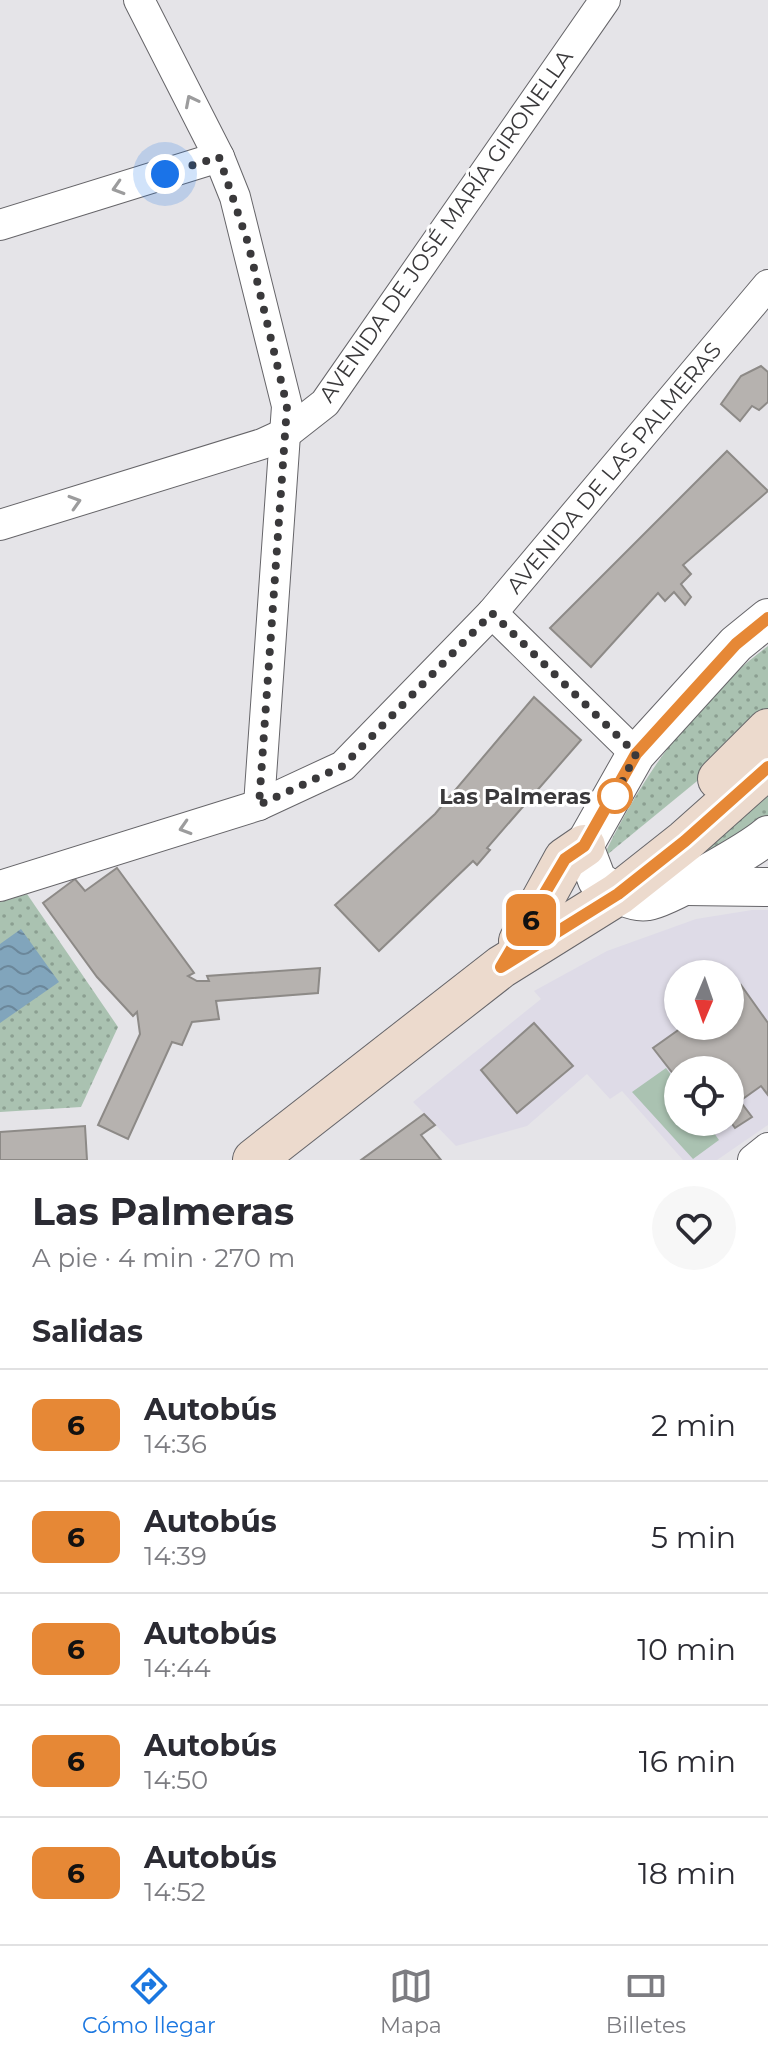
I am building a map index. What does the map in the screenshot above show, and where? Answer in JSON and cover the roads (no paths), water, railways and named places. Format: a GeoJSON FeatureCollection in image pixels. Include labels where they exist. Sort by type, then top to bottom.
{"type":"FeatureCollection","features":[{"type":"Feature","properties":{"kind":"main road"},"geometry":{"type":"LineString","coordinates":[[626,881],[639,854],[692,810],[768,730]]}},
{"type":"Feature","properties":{"kind":"main road"},"geometry":{"type":"LineString","coordinates":[[255,1160],[510,954],[685,841],[768,767]]}},
{"type":"Feature","properties":{"kind":"main road"},"geometry":{"type":"LineString","coordinates":[[510,954],[565,859],[626,881]]}},
{"type":"Feature","properties":{"kind":"street"},"geometry":{"type":"LineString","coordinates":[[139,0],[219,157],[235,197],[287,406],[288,432],[259,805]]}},
{"type":"Feature","properties":{"kind":"street","name":"AVENIDA DE JOSÉ MARÍA GIRONELLA"},"geometry":{"type":"LineString","coordinates":[[0,525],[262,444],[288,432],[325,403],[605,0]]}},
{"type":"Feature","properties":{"kind":"street"},"geometry":{"type":"LineString","coordinates":[[0,225],[219,157]]}},
{"type":"Feature","properties":{"kind":"street","name":"AVENIDA DE LAS PALMERAS"},"geometry":{"type":"LineString","coordinates":[[0,886],[259,805],[343,766],[492,613],[768,285]]}},
{"type":"Feature","properties":{"kind":"street"},"geometry":{"type":"LineString","coordinates":[[492,613],[636,754]]}},
{"type":"Feature","properties":{"kind":"street"},"geometry":{"type":"LineString","coordinates":[[626,881],[636,754],[736,644],[768,618]]}},
{"type":"Feature","properties":{"kind":"street"},"geometry":{"type":"LineString","coordinates":[[626,881],[720,867],[768,835]]}},
{"type":"Feature","properties":{"kind":"street"},"geometry":{"type":"LineString","coordinates":[[626,881],[768,887]]}},
{"type":"Feature","properties":{"kind":"street"},"geometry":{"type":"LineString","coordinates":[[753,1160],[768,1148]]}},
{"type":"Feature","properties":{"kind":"water"},"geometry":{"type":"Polygon","coordinates":[[[21,929],[59,982],[0,1023],[0,944],[21,929]]]}},
{"type":"Feature","properties":{"kind":"place","name":"Las Palmeras"},"geometry":{"type":"Point","coordinates":[615,796]}}]}
